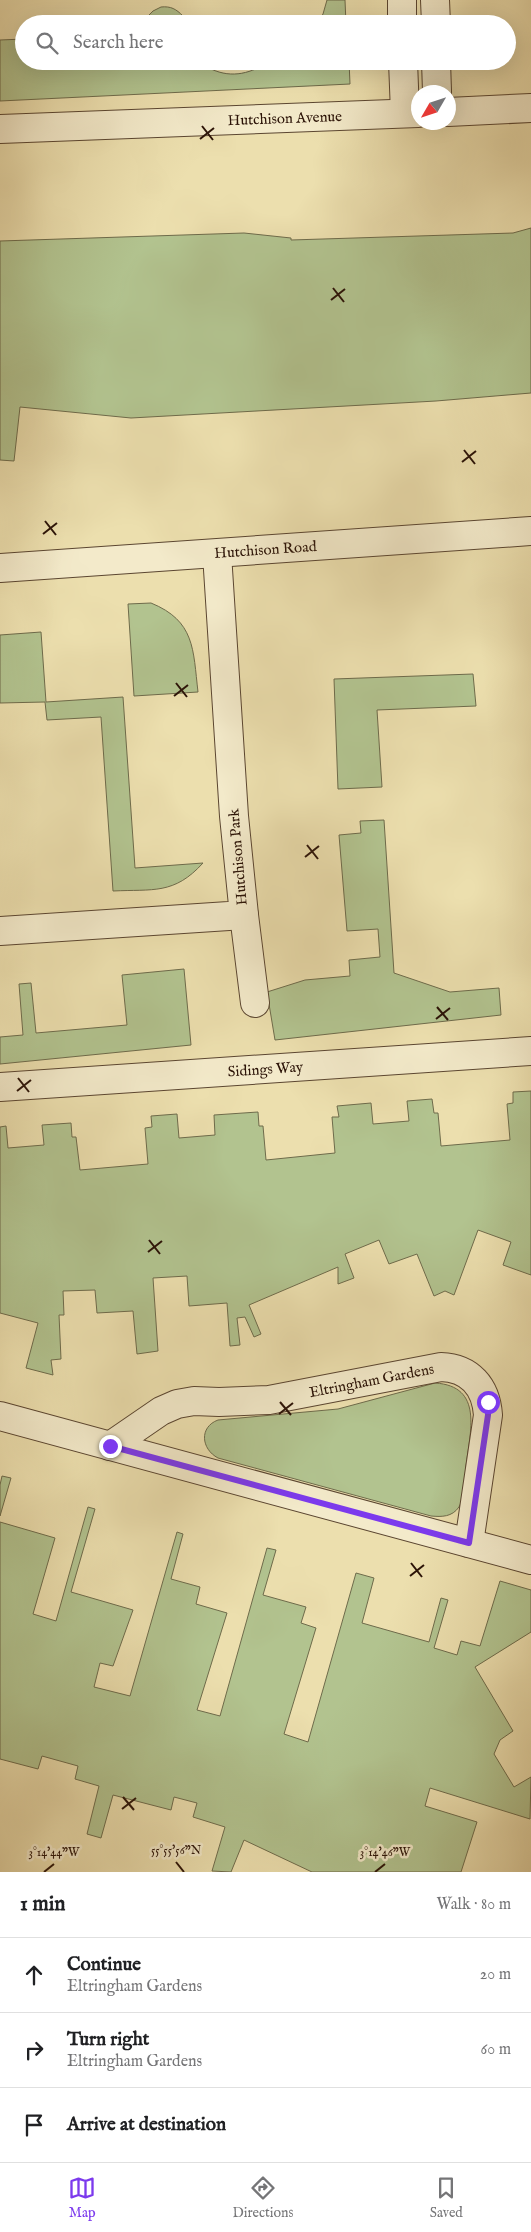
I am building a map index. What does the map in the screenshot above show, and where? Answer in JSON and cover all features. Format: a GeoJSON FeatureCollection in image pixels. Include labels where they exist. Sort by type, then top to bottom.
{"type":"FeatureCollection","features":[{"type":"Feature","properties":{"kind":"street"},"geometry":{"type":"LineString","coordinates":[[402,0],[402,15]]}},
{"type":"Feature","properties":{"kind":"street"},"geometry":{"type":"LineString","coordinates":[[435,0],[436,15]]}},
{"type":"Feature","properties":{"kind":"street"},"geometry":{"type":"LineString","coordinates":[[405,70],[411,107]]}},
{"type":"Feature","properties":{"kind":"street"},"geometry":{"type":"LineString","coordinates":[[436,70],[437,85]]}},
{"type":"Feature","properties":{"kind":"street"},"geometry":{"type":"LineString","coordinates":[[456,112],[531,108]]}},
{"type":"Feature","properties":{"kind":"street","name":"Hutchison Avenue"},"geometry":{"type":"LineString","coordinates":[[0,129],[411,113]]}},
{"type":"Feature","properties":{"kind":"street","name":"Hutchison Road"},"geometry":{"type":"LineString","coordinates":[[0,568],[531,531]]}},
{"type":"Feature","properties":{"kind":"street","name":"Hutchison Park"},"geometry":{"type":"LineString","coordinates":[[0,931],[244,916],[234,816],[217,554]]}},
{"type":"Feature","properties":{"kind":"street"},"geometry":{"type":"LineString","coordinates":[[244,916],[255,1003]]}},
{"type":"Feature","properties":{"kind":"street","name":"Sidings Way"},"geometry":{"type":"LineString","coordinates":[[0,1087],[531,1051]]}},
{"type":"Feature","properties":{"kind":"street","name":"Eltringham Gardens"},"geometry":{"type":"LineString","coordinates":[[110,1446],[161,1411],[177,1404],[194,1401],[269,1400],[441,1367],[457,1369],[477,1382],[484,1393],[488,1409],[469,1543]]}},
{"type":"Feature","properties":{"kind":"street"},"geometry":{"type":"LineString","coordinates":[[0,1416],[531,1560]]}},
{"type":"Feature","properties":{"kind":"green space"},"geometry":{"type":"Polygon","coordinates":[[[327,0],[345,0],[346,15],[323,14],[327,0]]]}},
{"type":"Feature","properties":{"kind":"green space"},"geometry":{"type":"Polygon","coordinates":[[[161,7],[173,8],[182,15],[149,15],[161,7]]]}},
{"type":"Feature","properties":{"kind":"green space"},"geometry":{"type":"Polygon","coordinates":[[[15,39],[15,70],[214,70],[234,74],[252,70],[349,70],[350,84],[0,101],[0,40],[15,39]]]}},
{"type":"Feature","properties":{"kind":"green space"},"geometry":{"type":"Polygon","coordinates":[[[531,228],[531,393],[436,401],[131,418],[20,407],[14,461],[0,460],[0,241],[244,233],[291,238],[291,240],[513,233],[531,228]]]}},
{"type":"Feature","properties":{"kind":"green space"},"geometry":{"type":"Polygon","coordinates":[[[151,603],[176,618],[184,628],[193,650],[198,692],[134,696],[128,604],[151,603]]]}},
{"type":"Feature","properties":{"kind":"green space"},"geometry":{"type":"Polygon","coordinates":[[[41,632],[46,702],[123,697],[135,868],[203,863],[182,881],[151,890],[113,891],[101,717],[47,720],[45,702],[0,703],[0,635],[41,632]]]}},
{"type":"Feature","properties":{"kind":"green space"},"geometry":{"type":"Polygon","coordinates":[[[473,674],[476,706],[377,710],[382,787],[338,789],[334,679],[473,674]]]}},
{"type":"Feature","properties":{"kind":"green space"},"geometry":{"type":"Polygon","coordinates":[[[384,820],[394,973],[450,992],[499,988],[501,1015],[275,1040],[267,992],[305,980],[350,976],[349,960],[380,957],[378,929],[347,931],[339,835],[361,833],[360,821],[384,820]]]}},
{"type":"Feature","properties":{"kind":"green space"},"geometry":{"type":"Polygon","coordinates":[[[184,969],[191,1045],[0,1064],[0,1037],[23,1035],[19,984],[31,983],[36,1033],[127,1025],[122,975],[184,969]]]}},
{"type":"Feature","properties":{"kind":"green space"},"geometry":{"type":"Polygon","coordinates":[[[531,1091],[531,1275],[503,1265],[511,1242],[478,1230],[454,1295],[445,1291],[434,1296],[417,1254],[389,1264],[379,1240],[345,1254],[354,1278],[338,1284],[338,1267],[249,1305],[261,1334],[254,1337],[245,1317],[237,1318],[240,1345],[230,1346],[227,1303],[189,1306],[187,1276],[153,1278],[158,1351],[137,1354],[133,1311],[97,1313],[95,1290],[63,1291],[64,1315],[59,1315],[61,1359],[51,1360],[53,1375],[26,1368],[38,1323],[0,1313],[0,1127],[6,1126],[8,1148],[44,1145],[42,1125],[71,1123],[72,1137],[76,1137],[80,1170],[148,1164],[145,1128],[152,1127],[151,1116],[177,1114],[179,1138],[215,1135],[214,1115],[258,1112],[259,1126],[263,1126],[266,1160],[335,1153],[332,1117],[339,1117],[337,1106],[371,1103],[373,1124],[409,1121],[407,1101],[432,1099],[434,1113],[438,1113],[441,1146],[510,1140],[507,1104],[513,1103],[513,1092],[531,1091]]]}},
{"type":"Feature","properties":{"kind":"green space"},"geometry":{"type":"Polygon","coordinates":[[[435,1383],[451,1386],[461,1392],[467,1402],[470,1413],[470,1439],[463,1498],[459,1507],[447,1516],[431,1516],[218,1458],[212,1454],[206,1444],[205,1433],[212,1423],[218,1420],[338,1409],[435,1383]]]}},
{"type":"Feature","properties":{"kind":"green space"},"geometry":{"type":"Polygon","coordinates":[[[2,1476],[11,1478],[0,1516],[0,1485],[2,1476]]]}},
{"type":"Feature","properties":{"kind":"green space"},"geometry":{"type":"Polygon","coordinates":[[[88,1507],[95,1509],[71,1592],[133,1610],[113,1666],[100,1663],[94,1687],[130,1696],[177,1532],[183,1534],[171,1579],[200,1587],[196,1604],[227,1613],[197,1710],[220,1716],[267,1548],[276,1550],[263,1595],[306,1607],[301,1623],[316,1628],[284,1734],[308,1742],[356,1573],[374,1578],[362,1623],[429,1642],[441,1598],[448,1600],[434,1648],[457,1655],[461,1641],[480,1646],[500,1581],[531,1590],[531,1632],[475,1667],[513,1731],[500,1740],[494,1754],[514,1787],[531,1777],[530,1819],[430,1788],[425,1806],[477,1822],[461,1872],[312,1872],[244,1840],[231,1872],[212,1871],[225,1827],[193,1817],[197,1803],[174,1797],[171,1810],[113,1795],[101,1838],[87,1834],[99,1786],[75,1779],[78,1766],[42,1756],[38,1769],[0,1759],[0,1522],[55,1538],[33,1614],[56,1621],[88,1507]]]}},
{"type":"Feature","properties":{"kind":"route"},"geometry":{"type":"LineString","coordinates":[[110,1446],[469,1543],[488,1415],[488,1402]]}}]}
